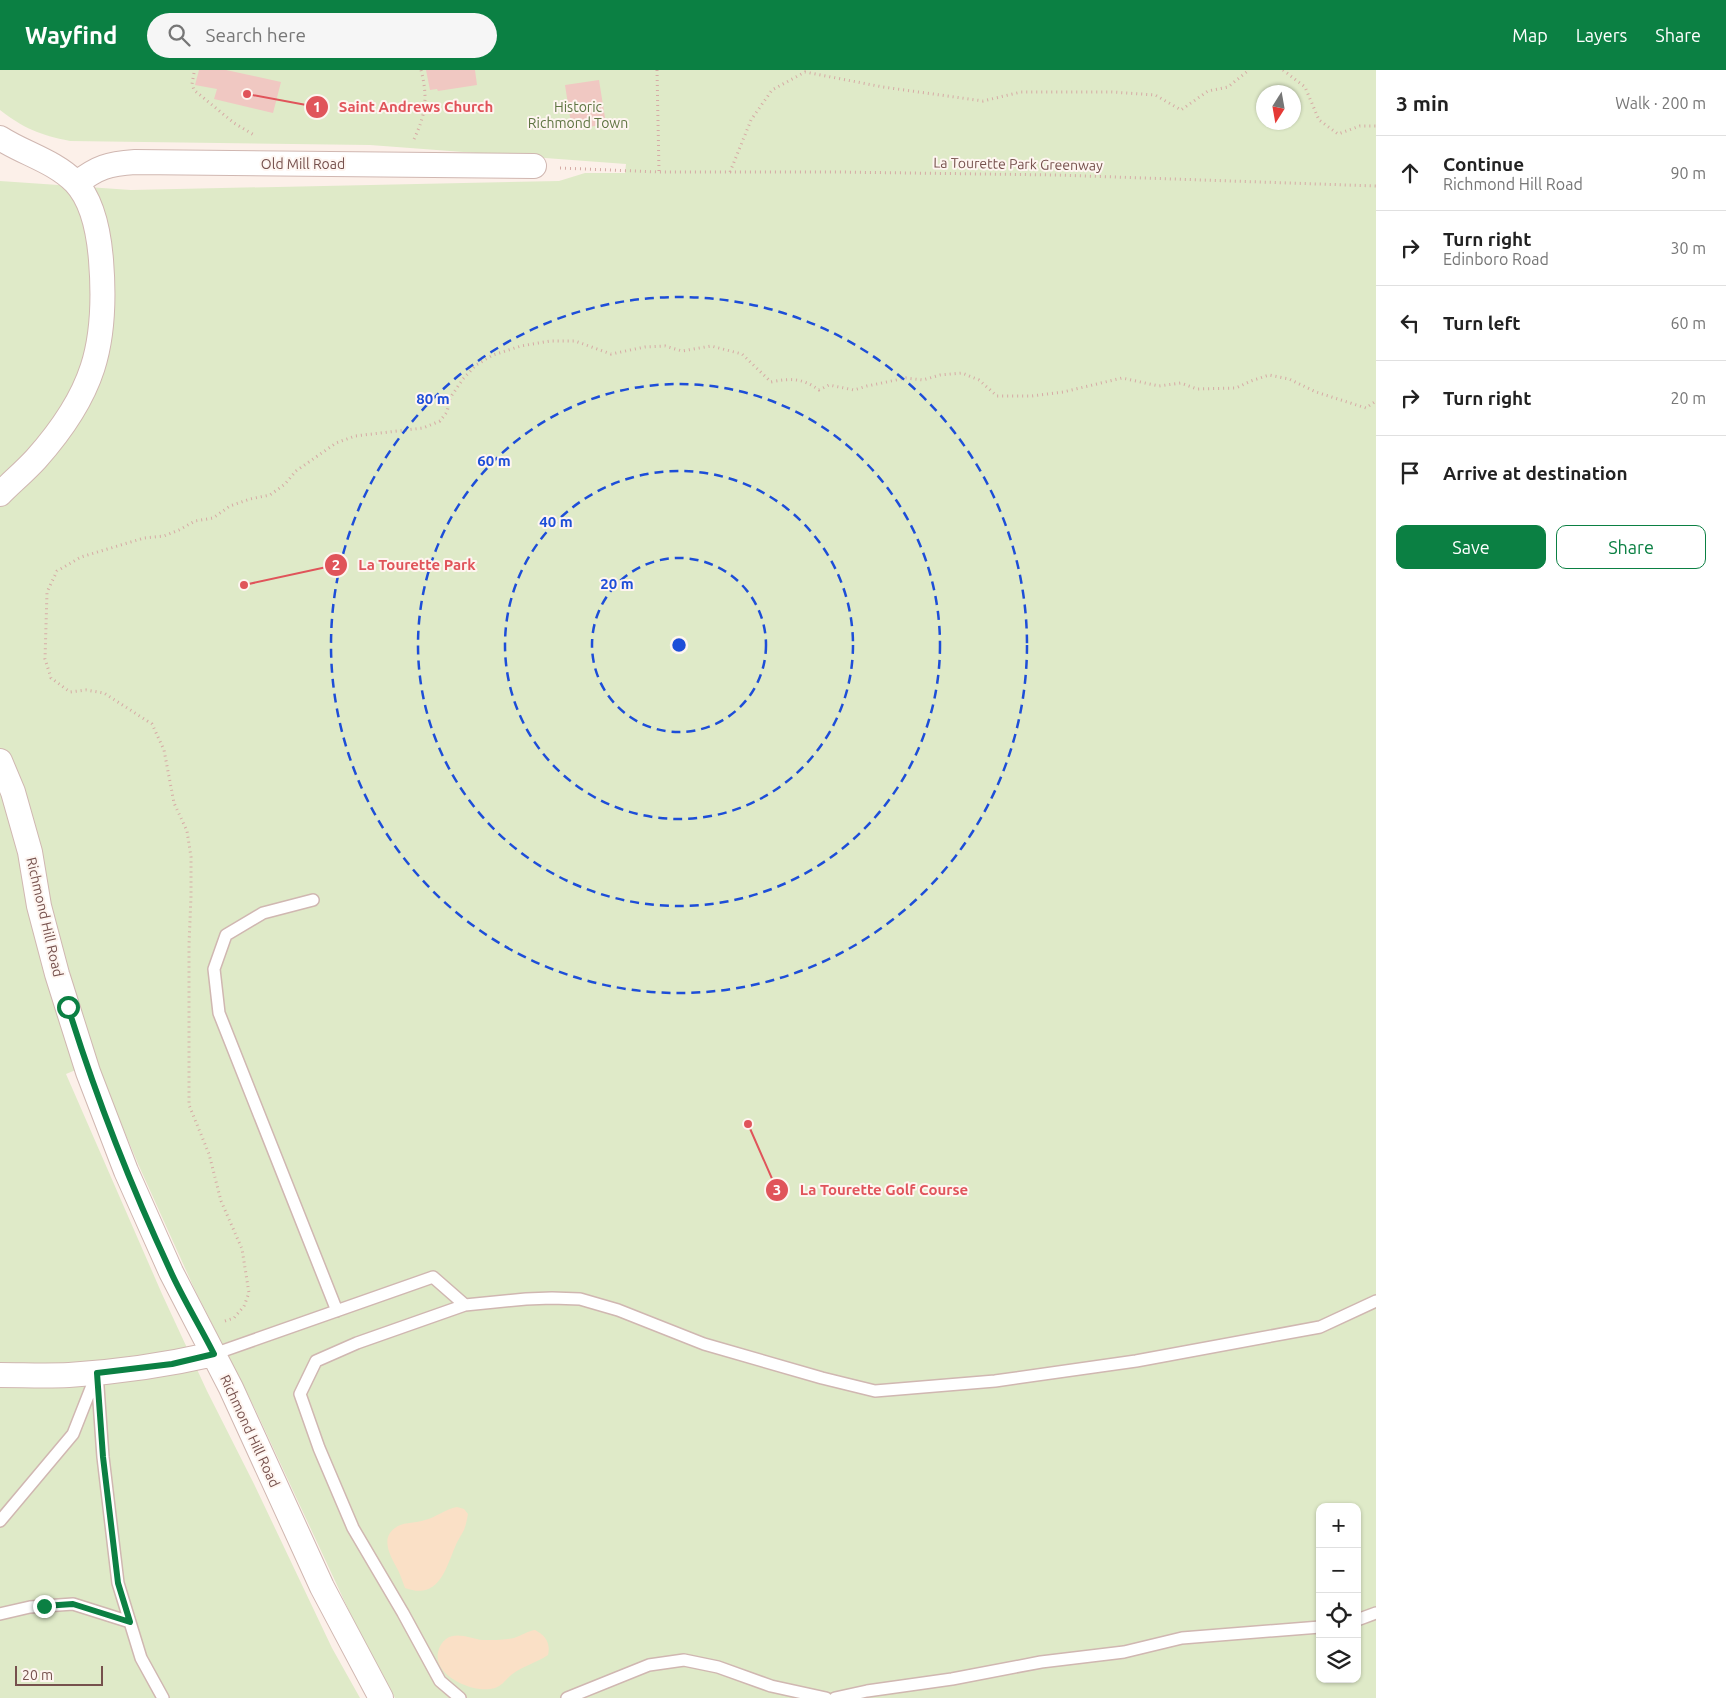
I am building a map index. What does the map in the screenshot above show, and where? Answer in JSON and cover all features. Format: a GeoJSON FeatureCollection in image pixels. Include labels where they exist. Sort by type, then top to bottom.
{"type":"FeatureCollection","features":[{"type":"Feature","properties":{"kind":"street"},"geometry":{"type":"LineString","coordinates":[[0,138],[63,171],[77,184],[86,198],[100,248],[104,290],[103,318],[98,350],[89,381],[77,406],[35,459],[0,494]]}},
{"type":"Feature","properties":{"kind":"street","name":"Old Mill Road"},"geometry":{"type":"LineString","coordinates":[[77,184],[94,170],[113,164],[135,162],[534,166]]}},
{"type":"Feature","properties":{"kind":"street","name":"Richmond Hill Road"},"geometry":{"type":"LineString","coordinates":[[0,761],[13,792],[30,852],[39,906],[57,974],[88,1072],[126,1171],[171,1272],[231,1388],[322,1587],[381,1698]]}},
{"type":"Feature","properties":{"kind":"street"},"geometry":{"type":"LineString","coordinates":[[0,1375],[97,1373],[172,1364],[214,1354]]}},
{"type":"Feature","properties":{"kind":"lane"},"geometry":{"type":"LineString","coordinates":[[313,900],[263,913],[226,936],[214,969],[219,1013],[337,1311]]}},
{"type":"Feature","properties":{"kind":"lane"},"geometry":{"type":"LineString","coordinates":[[214,1354],[433,1277],[466,1305]]}},
{"type":"Feature","properties":{"kind":"lane"},"geometry":{"type":"LineString","coordinates":[[460,1698],[440,1681],[403,1612],[354,1528],[319,1448],[300,1394],[316,1361],[357,1343],[466,1305],[552,1298],[580,1300],[618,1310],[704,1344],[822,1378],[875,1391],[995,1381],[1136,1361],[1320,1327],[1376,1301]]}},
{"type":"Feature","properties":{"kind":"lane"},"geometry":{"type":"LineString","coordinates":[[0,1521],[73,1434],[97,1373]]}},
{"type":"Feature","properties":{"kind":"lane"},"geometry":{"type":"LineString","coordinates":[[97,1373],[103,1457],[118,1583],[141,1658],[164,1698]]}},
{"type":"Feature","properties":{"kind":"lane"},"geometry":{"type":"LineString","coordinates":[[0,1614],[30,1607],[73,1604],[130,1622]]}},
{"type":"Feature","properties":{"kind":"lane"},"geometry":{"type":"LineString","coordinates":[[1361,1619],[1376,1613]]}},
{"type":"Feature","properties":{"kind":"lane"},"geometry":{"type":"LineString","coordinates":[[835,1698],[1041,1662],[1124,1652],[1182,1638],[1316,1627]]}},
{"type":"Feature","properties":{"kind":"lane"},"geometry":{"type":"LineString","coordinates":[[567,1698],[649,1665],[684,1660],[718,1667],[771,1686],[826,1698]]}},
{"type":"Feature","properties":{"kind":"path"},"geometry":{"type":"LineString","coordinates":[[398,165],[424,116],[425,93],[421,70]]}},
{"type":"Feature","properties":{"kind":"path"},"geometry":{"type":"LineString","coordinates":[[657,70],[659,172]]}},
{"type":"Feature","properties":{"kind":"path"},"geometry":{"type":"LineString","coordinates":[[730,172],[751,120],[772,90],[804,72],[883,87],[983,101],[1021,92],[1064,94],[1112,92],[1155,95],[1181,110],[1208,91],[1228,88],[1249,70]]}},
{"type":"Feature","properties":{"kind":"path"},"geometry":{"type":"LineString","coordinates":[[1284,70],[1305,87],[1320,120],[1338,134],[1360,126],[1376,126]]}},
{"type":"Feature","properties":{"kind":"path"},"geometry":{"type":"LineString","coordinates":[[194,72],[192,84],[194,90],[217,110],[258,138],[258,164]]}},
{"type":"Feature","properties":{"kind":"path","name":"La Tourette Park Greenway"},"geometry":{"type":"LineString","coordinates":[[534,166],[659,172],[1037,175],[1376,186]]}},
{"type":"Feature","properties":{"kind":"path"},"geometry":{"type":"LineString","coordinates":[[218,1324],[234,1318],[244,1306],[249,1293],[242,1249],[221,1201],[209,1154],[189,1105],[191,857],[187,831],[174,803],[164,750],[152,724],[104,693],[86,690],[70,692],[51,678],[45,659],[47,592],[57,571],[81,557],[144,538],[164,536],[195,521],[213,518],[230,506],[270,495],[285,484],[296,471],[336,443],[355,436],[423,428],[440,421],[447,412],[450,398],[476,366],[493,355],[521,346],[550,341],[575,342],[611,354],[645,347],[664,346],[682,351],[711,346],[742,354],[771,382],[795,379],[809,382],[819,390],[829,385],[854,390],[906,378],[923,380],[940,375],[962,373],[979,380],[997,396],[1032,396],[1063,392],[1122,378],[1159,386],[1181,383],[1197,390],[1236,388],[1269,375],[1289,379],[1316,392],[1366,408],[1376,401]]}},
{"type":"Feature","properties":{"kind":"green space","name":"Historic Richmond Town"},"geometry":{"type":"Polygon","coordinates":[[[0,70],[1376,70],[1376,1698],[395,1698],[356,1626],[256,1411],[194,1288],[95,1062],[66,1074],[162,1294],[207,1391],[254,1484],[332,1648],[360,1698],[0,1698],[0,181],[131,190],[559,181],[585,173],[625,173],[626,164],[370,145],[70,141],[32,130],[16,122],[0,110],[0,70]]]}},
{"type":"Feature","properties":{"kind":"sand"},"geometry":{"type":"Polygon","coordinates":[[[457,1507],[464,1509],[468,1514],[467,1520],[448,1565],[439,1581],[433,1587],[425,1590],[416,1591],[405,1588],[388,1547],[387,1541],[392,1531],[398,1526],[429,1519],[457,1507]]]}},
{"type":"Feature","properties":{"kind":"sand"},"geometry":{"type":"Polygon","coordinates":[[[535,1630],[542,1634],[546,1640],[549,1647],[548,1655],[515,1672],[495,1688],[482,1689],[464,1685],[447,1675],[441,1668],[438,1660],[440,1646],[450,1637],[459,1636],[483,1640],[502,1640],[514,1638],[535,1630]]]}},
{"type":"Feature","properties":{"kind":"building"},"geometry":{"type":"Polygon","coordinates":[[[199,70],[226,70],[281,82],[273,113],[214,99],[217,89],[195,85],[199,70]]]}},
{"type":"Feature","properties":{"kind":"building"},"geometry":{"type":"Polygon","coordinates":[[[426,70],[475,70],[477,85],[438,91],[437,89],[430,90],[426,70]]]}},
{"type":"Feature","properties":{"kind":"building"},"geometry":{"type":"Polygon","coordinates":[[[599,80],[606,124],[572,130],[565,85],[599,80]]]}},
{"type":"Feature","properties":{"kind":"place","name":"Saint Andrews Church"},"geometry":{"type":"Point","coordinates":[247,94]}},
{"type":"Feature","properties":{"kind":"place","name":"La Tourette Park"},"geometry":{"type":"Point","coordinates":[244,585]}},
{"type":"Feature","properties":{"kind":"place","name":"La Tourette Golf Course"},"geometry":{"type":"Point","coordinates":[748,1124]}},
{"type":"Feature","properties":{"kind":"route"},"geometry":{"type":"LineString","coordinates":[[44,1606],[73,1604],[130,1622],[118,1583],[103,1457],[97,1373],[172,1364],[214,1354],[171,1272],[126,1171],[88,1072],[68,1007]]}}]}
